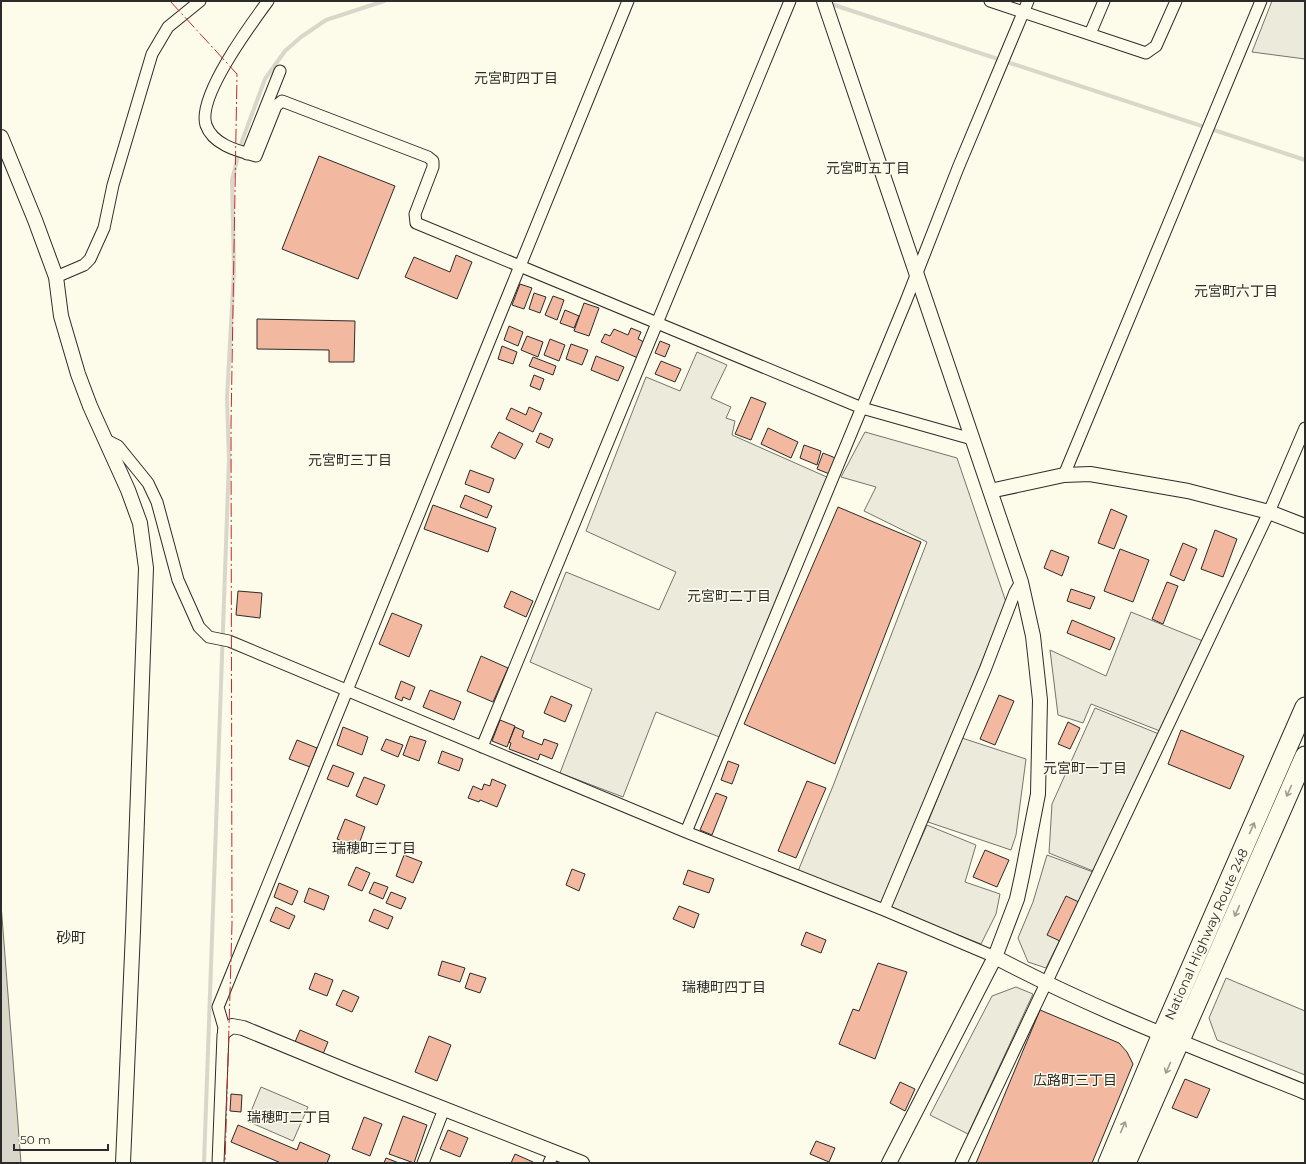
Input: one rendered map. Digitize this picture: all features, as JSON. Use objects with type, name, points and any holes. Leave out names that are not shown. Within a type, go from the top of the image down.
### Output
[{"type":"highway","name":"National Highway Route 248","points":[[1108,1163],[1162,1034],[1305,707]]},
{"type":"highway","name":"National Highway Route 248","points":[[1126,1163],[1305,756]]},
{"type":"street","points":[[56,277],[84,265],[90,259],[104,228],[113,185],[152,54],[168,27],[200,1]]},
{"type":"street","points":[[268,1],[220,73],[205,114],[206,126],[218,141],[246,154],[256,156],[276,106],[282,101],[428,157],[433,161],[433,167],[415,214],[416,223],[862,408],[972,439]]},
{"type":"street","points":[[226,1031],[218,1007],[628,1]]},
{"type":"street","points":[[482,747],[790,1]]},
{"type":"street","points":[[990,1],[1146,53],[1156,46],[1176,1]]},
{"type":"street","points":[[686,832],[862,408],[916,272],[1028,1]]},
{"type":"street","points":[[1090,34],[1104,1]]},
{"type":"street","points":[[1064,475],[1204,135],[1261,1]]},
{"type":"street","points":[[826,6],[1021,582],[1033,636],[1040,700],[1040,774],[1034,821],[1019,891],[995,957],[889,1163]]},
{"type":"street","points":[[246,154],[280,71]]},
{"type":"street","points":[[1,137],[35,220],[56,277],[61,316],[78,374],[90,406],[128,490],[140,523],[146,568],[134,931],[123,1163]]},
{"type":"street","points":[[960,1163],[1269,512],[1305,428]]},
{"type":"street","points":[[106,440],[118,446],[148,483],[157,502],[178,580],[199,627],[209,637],[229,642],[686,832],[884,910],[995,957],[1046,984],[1162,1034],[1305,1092]]},
{"type":"street","points":[[990,491],[1064,475],[1090,474],[1126,479],[1188,491],[1269,512],[1305,526]]},
{"type":"street","points":[[884,910],[1021,582]]},
{"type":"street","points":[[218,1163],[223,1035],[232,1026],[243,1028],[444,1109],[551,1157],[582,1163]]},
{"type":"street","points":[[423,1163],[444,1109]]},
{"type":"shaded area","points":[[1272,1],[1305,1],[1305,59],[1252,52]]},
{"type":"shaded area","points":[[697,352],[727,365],[711,398],[731,407],[726,418],[735,421],[732,435],[829,478],[722,738],[656,712],[623,797],[560,773],[592,689],[530,662],[566,572],[659,610],[676,572],[586,531],[646,377],[680,391]]},
{"type":"shaded area","points":[[865,432],[957,458],[1006,602],[882,908],[796,876],[833,786],[927,542],[864,511],[876,487],[841,477]]},
{"type":"shaded area","points":[[1131,612],[1203,641],[1160,731],[1091,704],[1083,723],[1058,715],[1050,650],[1106,676]]},
{"type":"shaded area","points":[[1095,708],[1159,734],[1093,871],[1049,853],[1052,804]]},
{"type":"shaded area","points":[[962,738],[1026,759],[1016,835],[1011,850],[928,822]]},
{"type":"shaded area","points":[[927,825],[976,845],[965,882],[1000,894],[996,914],[981,944],[890,908]]},
{"type":"shaded area","points":[[1047,855],[1093,872],[1046,968],[1028,962],[1018,938],[1033,902]]},
{"type":"shaded area","points":[[1,904],[21,1163],[1,1163]]},
{"type":"shaded area","points":[[1226,978],[1305,1011],[1305,1075],[1217,1040],[1209,1018]]},
{"type":"shaded area","points":[[1016,987],[1033,994],[968,1134],[930,1115],[992,996]]},
{"type":"shaded area","points":[[261,1087],[308,1107],[293,1141],[247,1121]]},
{"type":"building","points":[[319,156],[395,186],[358,279],[282,249]]},
{"type":"building","points":[[456,255],[472,262],[457,299],[405,277],[414,257],[450,272]]},
{"type":"building","points":[[520,284],[532,288],[524,309],[512,305]]},
{"type":"building","points":[[534,293],[546,297],[540,313],[529,309]]},
{"type":"building","points":[[553,296],[564,300],[557,320],[545,315]]},
{"type":"building","points":[[584,303],[599,308],[589,336],[574,331]]},
{"type":"building","points":[[565,310],[579,316],[574,328],[560,323]]},
{"type":"building","points":[[257,319],[355,321],[354,362],[329,362],[329,350],[257,349]]},
{"type":"building","points":[[509,326],[523,332],[518,346],[504,340]]},
{"type":"building","points":[[631,328],[641,332],[638,339],[644,342],[638,358],[601,342],[605,334],[610,336],[614,329],[628,335]]},
{"type":"building","points":[[527,336],[543,342],[538,357],[521,350]]},
{"type":"building","points":[[550,339],[565,345],[559,361],[544,355]]},
{"type":"building","points":[[660,341],[670,345],[665,357],[655,353]]},
{"type":"building","points":[[571,344],[588,350],[582,365],[566,359]]},
{"type":"building","points":[[502,346],[517,352],[513,364],[498,359]]},
{"type":"building","points":[[596,356],[624,367],[618,381],[591,370]]},
{"type":"building","points":[[533,357],[556,366],[553,375],[529,366]]},
{"type":"building","points":[[661,361],[681,369],[675,382],[655,374]]},
{"type":"building","points":[[534,375],[544,379],[540,390],[530,386]]},
{"type":"building","points":[[751,397],[766,403],[751,440],[735,434]]},
{"type":"building","points":[[529,407],[542,413],[533,432],[506,419],[511,408],[526,415]]},
{"type":"building","points":[[768,428],[798,442],[791,458],[761,444]]},
{"type":"building","points":[[499,432],[523,444],[515,459],[491,447]]},
{"type":"building","points":[[540,433],[553,439],[549,448],[536,442]]},
{"type":"building","points":[[804,445],[821,451],[817,465],[800,458]]},
{"type":"building","points":[[823,453],[838,459],[832,475],[817,469]]},
{"type":"building","points":[[470,470],[494,479],[489,493],[465,484]]},
{"type":"building","points":[[465,495],[492,506],[487,518],[460,507]]},
{"type":"building","points":[[433,505],[496,528],[488,552],[424,529]]},
{"type":"building","points":[[838,507],[921,542],[835,764],[744,724]]},
{"type":"building","points":[[1111,509],[1127,516],[1114,549],[1098,543]]},
{"type":"building","points":[[1215,530],[1237,539],[1223,577],[1201,569]]},
{"type":"building","points":[[1183,543],[1197,549],[1184,581],[1170,575]]},
{"type":"building","points":[[1120,549],[1149,560],[1133,602],[1104,591]]},
{"type":"building","points":[[1051,550],[1069,557],[1062,576],[1044,568]]},
{"type":"building","points":[[1167,582],[1178,586],[1163,624],[1152,619]]},
{"type":"building","points":[[1071,589],[1095,597],[1090,609],[1067,601]]},
{"type":"building","points":[[238,591],[262,593],[260,618],[236,615]]},
{"type":"building","points":[[511,591],[533,601],[526,617],[504,607]]},
{"type":"building","points":[[392,613],[422,625],[409,657],[379,644]]},
{"type":"building","points":[[1072,620],[1115,638],[1110,650],[1067,633]]},
{"type":"building","points":[[481,656],[508,668],[493,702],[467,691]]},
{"type":"building","points":[[401,681],[415,687],[410,700],[403,697],[402,701],[395,698]]},
{"type":"building","points":[[430,690],[461,702],[454,720],[423,707]]},
{"type":"building","points":[[999,695],[1014,701],[995,745],[980,739]]},
{"type":"building","points":[[551,696],[572,705],[565,722],[544,713]]},
{"type":"building","points":[[500,720],[515,726],[507,747],[492,741]]},
{"type":"building","points":[[1068,722],[1080,728],[1070,749],[1058,744]]},
{"type":"building","points":[[343,727],[368,737],[362,755],[337,745]]},
{"type":"building","points":[[515,727],[524,731],[522,737],[542,745],[544,739],[558,744],[552,759],[540,754],[538,760],[509,749],[511,743],[509,742]]},
{"type":"building","points":[[1181,730],[1244,756],[1230,789],[1168,764]]},
{"type":"building","points":[[410,736],[426,741],[419,761],[403,755]]},
{"type":"building","points":[[386,739],[403,745],[398,757],[381,750]]},
{"type":"building","points":[[297,740],[317,748],[310,767],[289,759]]},
{"type":"building","points":[[442,751],[463,759],[459,771],[438,763]]},
{"type":"building","points":[[728,761],[739,765],[732,784],[721,780]]},
{"type":"building","points":[[333,765],[354,773],[348,787],[327,779]]},
{"type":"building","points":[[364,777],[385,785],[377,805],[356,796]]},
{"type":"building","points":[[492,779],[506,785],[497,807],[480,800],[479,802],[468,798],[473,786],[482,790],[484,784],[490,786]]},
{"type":"building","points":[[807,781],[826,788],[796,858],[778,851]]},
{"type":"building","points":[[716,793],[727,797],[712,835],[700,830]]},
{"type":"building","points":[[345,819],[365,827],[358,847],[337,839]]},
{"type":"building","points":[[985,850],[1009,860],[997,887],[973,877]]},
{"type":"building","points":[[404,855],[422,862],[413,883],[396,876]]},
{"type":"building","points":[[356,867],[370,873],[362,891],[348,885]]},
{"type":"building","points":[[572,869],[585,874],[579,891],[566,885]]},
{"type":"building","points":[[688,870],[714,879],[709,893],[683,884]]},
{"type":"building","points":[[374,882],[388,887],[383,899],[369,893]]},
{"type":"building","points":[[279,883],[298,891],[292,905],[274,897]]},
{"type":"building","points":[[309,888],[329,896],[324,910],[304,902]]},
{"type":"building","points":[[391,892],[406,898],[401,909],[386,903]]},
{"type":"building","points":[[1066,896],[1081,903],[1062,942],[1047,935]]},
{"type":"building","points":[[679,906],[699,914],[694,928],[673,919]]},
{"type":"building","points":[[276,907],[295,916],[289,929],[270,921]]},
{"type":"building","points":[[374,909],[393,917],[388,929],[369,921]]},
{"type":"building","points":[[806,932],[826,940],[821,953],[801,945]]},
{"type":"building","points":[[442,961],[465,968],[460,982],[438,975]]},
{"type":"building","points":[[878,963],[907,972],[875,1059],[839,1044],[853,1009],[859,1011]]},
{"type":"building","points":[[315,973],[333,980],[327,996],[309,989]]},
{"type":"building","points":[[470,973],[486,978],[480,993],[465,988]]},
{"type":"building","points":[[343,990],[359,997],[352,1012],[336,1005]]},
{"type":"building","points":[[1040,1010],[1119,1043],[1127,1052],[1133,1064],[1092,1163],[976,1163]]},
{"type":"building","points":[[300,1030],[328,1042],[323,1054],[295,1042]]},
{"type":"building","points":[[429,1036],[451,1045],[437,1081],[415,1072]]},
{"type":"building","points":[[1185,1079],[1210,1089],[1197,1118],[1172,1108]]},
{"type":"building","points":[[900,1082],[915,1089],[905,1111],[890,1103]]},
{"type":"building","points":[[231,1094],[242,1095],[241,1112],[230,1111]]},
{"type":"building","points":[[403,1116],[427,1125],[414,1163],[389,1154]]},
{"type":"building","points":[[364,1117],[382,1124],[370,1156],[352,1149]]},
{"type":"building","points":[[238,1125],[297,1150],[300,1142],[330,1155],[327,1163],[281,1163],[231,1142]]},
{"type":"building","points":[[448,1130],[468,1138],[460,1157],[440,1149]]},
{"type":"building","points":[[816,1141],[835,1148],[829,1162],[810,1154]]},
{"type":"building","points":[[515,1154],[533,1162],[511,1163]]},
{"type":"building","points":[[386,1158],[399,1163],[384,1163]]},
{"type":"waterway","points":[[204,1163],[229,460],[227,398],[234,270],[232,180],[242,141],[265,79],[285,51],[301,37],[326,20],[384,1]]},
{"type":"waterway","points":[[828,3],[1305,160]]},
{"type":"power","points":[[170,1],[237,74],[231,425],[232,924],[225,1163]]},
{"type":"district","name":"元宮町四丁目","points":[[516,78]]},
{"type":"district","name":"元宮町五丁目","points":[[868,168]]},
{"type":"district","name":"元宮町六丁目","points":[[1236,291]]},
{"type":"district","name":"元宮町三丁目","points":[[350,460]]},
{"type":"district","name":"元宮町二丁目","points":[[729,596]]},
{"type":"district","name":"元宮町一丁目","points":[[1085,768]]},
{"type":"district","name":"瑞穂町三丁目","points":[[374,848]]},
{"type":"district","name":"砂町","points":[[71,937]]},
{"type":"district","name":"瑞穂町四丁目","points":[[724,987]]},
{"type":"district","name":"広路町三丁目","points":[[1075,1080]]},
{"type":"district","name":"瑞穂町二丁目","points":[[289,1117]]}]
